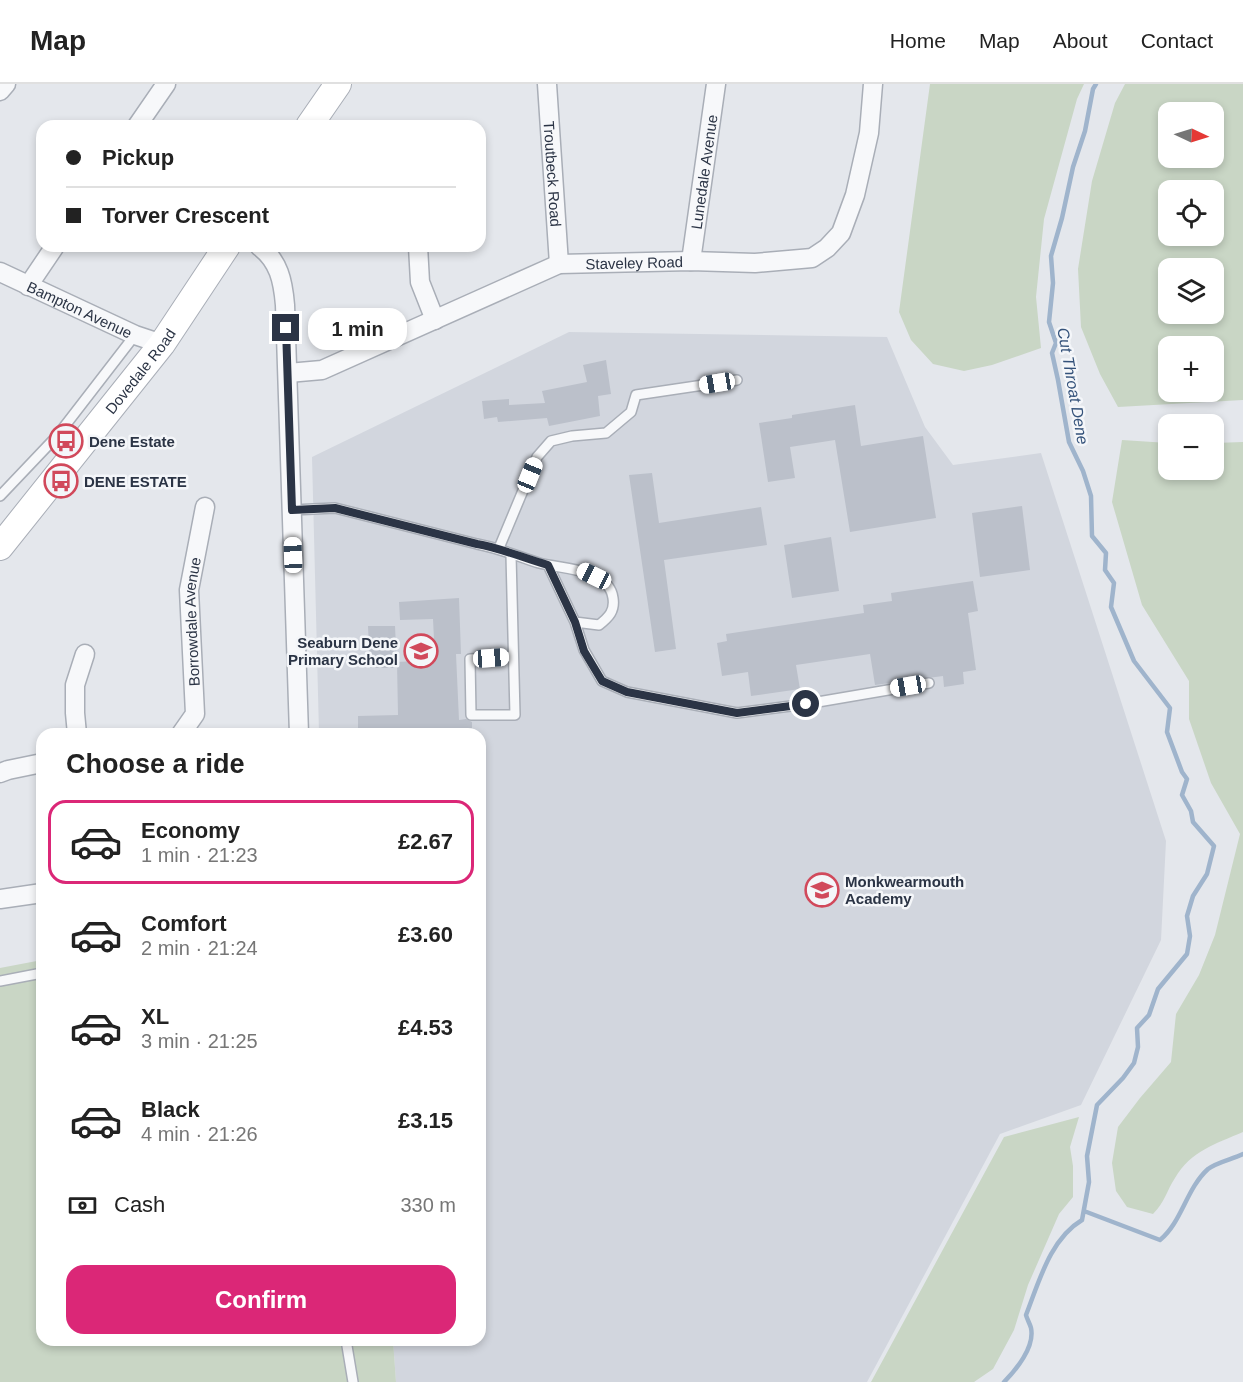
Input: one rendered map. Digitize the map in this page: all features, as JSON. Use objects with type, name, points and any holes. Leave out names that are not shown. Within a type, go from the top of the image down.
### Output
[{"type":"street","points":[[0,91],[6,84]]},
{"type":"street","points":[[141,120],[166,84]]},
{"type":"street","points":[[313,120],[338,84]]},
{"type":"street","name":"Troutbeck Road","points":[[547,84],[559,264]]},
{"type":"street","name":"Lunedale Avenue","points":[[691,261],[716,84]]},
{"type":"street","name":"Staveley Road","points":[[288,373],[322,370],[559,264],[691,261],[754,263],[812,258],[827,248],[841,232],[855,195],[869,133],[873,84]]},
{"type":"street","points":[[28,286],[51,252]]},
{"type":"street","name":"Dovedale Road","points":[[0,547],[162,344],[223,252]]},
{"type":"street","points":[[267,252],[277,265],[283,286],[288,373],[299,728]]},
{"type":"street","points":[[418,252],[420,282],[435,320]]},
{"type":"street","name":"Bampton Avenue","points":[[0,272],[135,335],[162,344]]},
{"type":"street","name":"Borrowdale Avenue","points":[[186,728],[195,714],[189,590],[205,507]]},
{"type":"street","points":[[76,728],[75,685],[85,654]]},
{"type":"street","points":[[0,773],[36,764]]},
{"type":"street","points":[[0,899],[36,893]]},
{"type":"lane","points":[[0,496],[57,436],[135,335]]},
{"type":"lane","points":[[499,548],[537,457],[551,441],[572,436],[606,433],[631,412],[636,395],[737,380]]},
{"type":"lane","points":[[292,510],[335,508],[499,548],[511,555],[548,565],[583,571],[605,582],[612,593],[614,606],[609,618],[599,625],[575,622]]},
{"type":"lane","points":[[511,555],[515,715],[471,715],[470,659],[512,656]]},
{"type":"lane","points":[[548,565],[575,622],[584,651],[602,681],[627,692],[737,713],[929,683]]},
{"type":"lane","points":[[0,981],[36,974]]},
{"type":"lane","points":[[347,1346],[353,1382]]},
{"type":"shaded area","name":"Monkwearmouth Academy","points":[[569,332],[887,337],[925,427],[953,465],[1041,453],[1166,841],[1161,940],[1081,1105],[1000,1134],[867,1382],[396,1382],[393,1346],[486,1346],[486,728],[319,728],[312,457]]},
{"type":"green space","points":[[930,84],[1084,84],[1077,99],[1044,219],[1036,297],[1041,348],[992,365],[964,371],[933,364],[911,340],[899,312]]},
{"type":"green space","points":[[1125,84],[1243,84],[1243,400],[1224,401],[1224,336],[1158,336],[1158,402],[1207,402],[1118,407],[1100,374],[1081,327],[1078,269],[1092,181],[1115,103]]},
{"type":"green space","points":[[1122,440],[1158,442],[1158,480],[1224,480],[1224,443],[1243,442],[1243,1132],[1204,1149],[1188,1161],[1153,1214],[1127,1207],[1116,1191],[1112,1163],[1118,1127],[1171,1062],[1176,1014],[1199,975],[1215,935],[1240,834],[1211,783],[1189,719],[1189,681],[1142,605],[1112,502]]},
{"type":"green space","points":[[36,961],[36,1346],[393,1346],[396,1382],[0,1382],[0,968]]},
{"type":"green space","points":[[1079,1117],[1070,1147],[1073,1166],[1073,1197],[1059,1214],[1028,1285],[1014,1330],[993,1369],[974,1382],[871,1382],[1004,1137]]},
{"type":"building","points":[[606,360],[611,394],[598,396],[600,416],[549,426],[547,418],[498,422],[497,417],[484,419],[482,401],[509,399],[509,405],[545,403],[542,391],[587,382],[583,365]]},
{"type":"building","points":[[855,405],[861,446],[923,436],[936,518],[850,532],[835,440],[790,447],[795,478],[768,482],[759,423]]},
{"type":"building","points":[[652,473],[659,523],[761,507],[767,545],[664,560],[676,649],[655,652],[629,475]]},
{"type":"building","points":[[1022,506],[1030,570],[980,577],[972,513]]},
{"type":"building","points":[[831,537],[839,591],[792,598],[784,545]]},
{"type":"building","points":[[973,581],[978,611],[968,613],[976,670],[963,672],[964,684],[944,687],[943,676],[875,685],[870,654],[796,665],[800,689],[751,696],[748,672],[722,676],[717,643],[727,641],[726,634],[864,613],[863,605],[892,601],[891,593]]},
{"type":"building","points":[[459,598],[461,654],[456,654],[459,720],[466,719],[472,722],[472,728],[358,728],[358,716],[398,715],[397,662],[435,660],[433,619],[400,620],[399,602]]},
{"type":"building","points":[[368,626],[395,626],[397,668],[370,668]]},
{"type":"waterway","name":"Cut Throat Dene","points":[[1004,1382],[1019,1365],[1030,1343],[1031,1328],[1026,1315],[1047,1262],[1062,1238],[1082,1220],[1089,1182],[1087,1156],[1097,1105],[1134,1063],[1138,1047],[1137,1028],[1149,1015],[1158,989],[1187,954],[1190,936],[1187,916],[1193,896],[1207,874],[1214,846],[1193,822],[1191,811],[1182,795],[1187,779],[1182,772],[1167,732],[1170,708],[1134,661],[1111,607],[1114,583],[1105,570],[1106,553],[1092,536],[1091,496],[1083,471],[1069,442],[1052,353],[1056,343],[1049,322],[1053,283],[1051,256],[1096,84]]},
{"type":"waterway","points":[[1084,1211],[1160,1240],[1174,1224],[1194,1186],[1208,1169],[1243,1154]]},
{"type":"place","name":"Dene Estate","points":[[66,441]]},
{"type":"place","name":"DENE ESTATE","points":[[61,481]]},
{"type":"place","name":"Seaburn Dene Primary School","points":[[421,651]]},
{"type":"place","name":"Monkwearmouth Academy","points":[[822,890]]},
{"type":"route","points":[[286,328],[292,510],[335,508],[499,548],[511,555],[548,565],[575,622],[584,651],[602,681],[627,692],[737,713],[806,704]]}]
